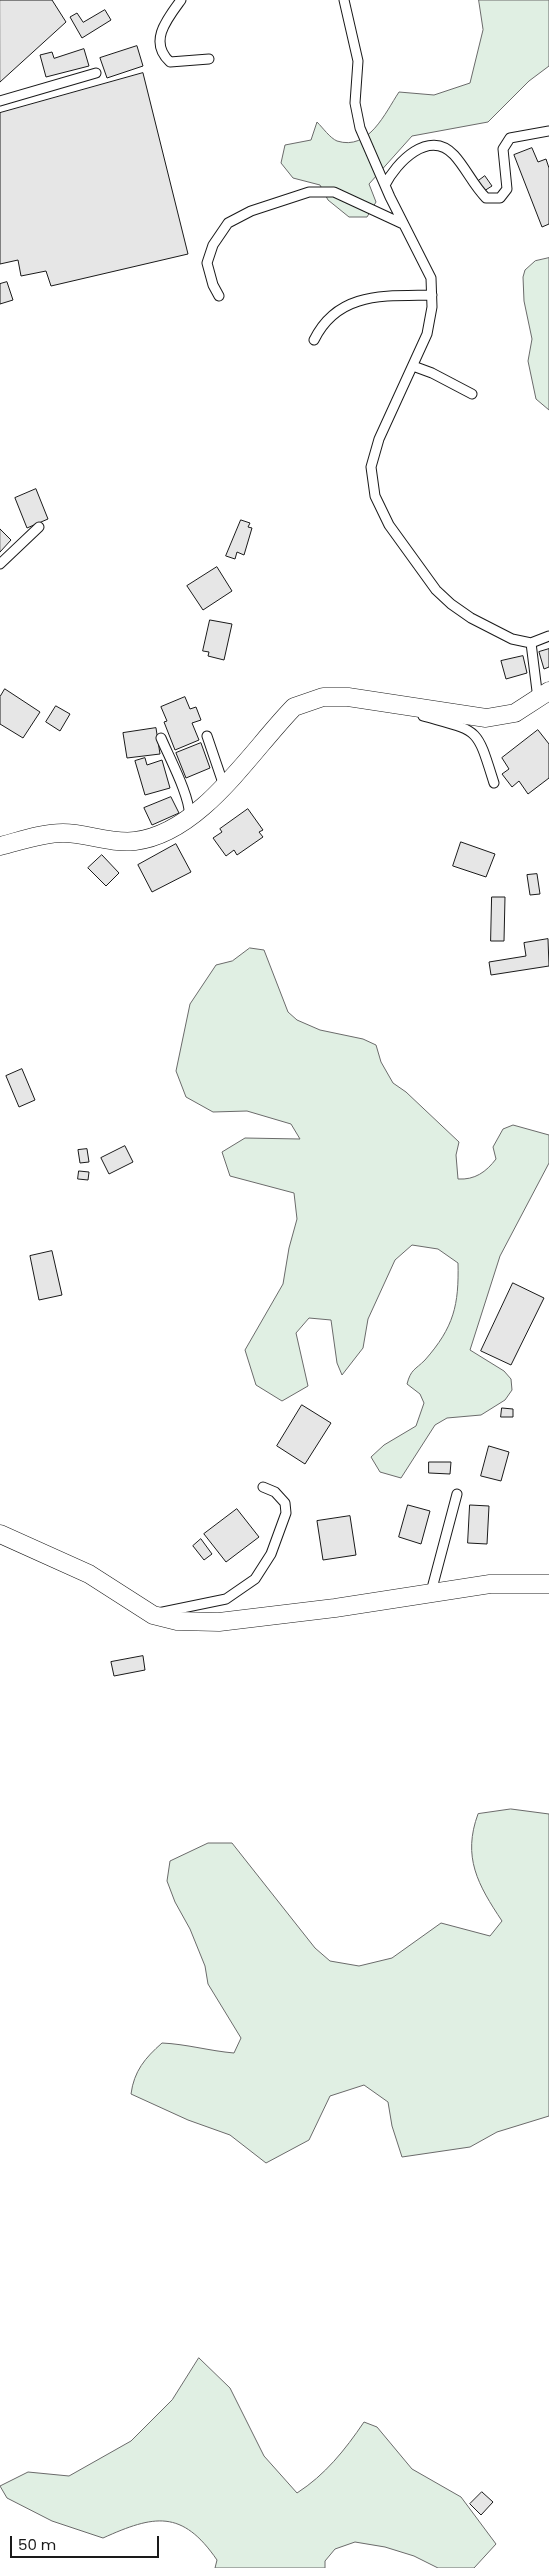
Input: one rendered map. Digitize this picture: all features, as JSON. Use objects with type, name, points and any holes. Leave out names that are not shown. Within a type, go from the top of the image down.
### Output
[{"type":"street","points":[[0,846],[63,833],[112,841],[134,841],[157,836],[188,820],[224,786],[294,707],[323,697],[383,702],[486,718],[515,714],[544,695]]},
{"type":"street","points":[[0,1534],[89,1574],[153,1614],[177,1621],[218,1622],[335,1608],[490,1584],[549,1584]]},
{"type":"lane","points":[[181,0],[164,24],[159,40],[163,55],[170,62],[209,59]]},
{"type":"lane","points":[[344,0],[358,61],[355,104],[366,145],[431,278],[432,295],[427,334],[379,439],[371,467],[375,496],[389,525],[436,590],[451,604],[471,618],[512,640],[531,643],[549,636]]},
{"type":"lane","points":[[0,101],[96,73]]},
{"type":"lane","points":[[385,185],[392,171],[403,159],[418,149],[430,145],[453,154],[475,188],[486,198],[500,198],[507,189],[503,150],[510,138],[549,131]]},
{"type":"lane","points":[[219,296],[213,285],[207,263],[213,245],[228,223],[251,211],[310,192],[334,192],[403,224]]},
{"type":"lane","points":[[314,340],[322,324],[338,309],[356,301],[432,295]]},
{"type":"lane","points":[[413,366],[432,373],[472,394]]},
{"type":"lane","points":[[0,564],[39,527]]},
{"type":"lane","points":[[531,643],[544,695]]},
{"type":"lane","points":[[383,702],[466,727],[477,735],[484,750],[494,783]]},
{"type":"lane","points":[[207,736],[224,786]]},
{"type":"lane","points":[[162,738],[190,812],[188,820]]},
{"type":"lane","points":[[153,1614],[226,1599],[255,1579],[271,1554],[286,1513],[285,1503],[275,1492],[263,1487]]},
{"type":"lane","points":[[431,1592],[457,1494]]},
{"type":"green space","points":[[479,0],[549,0],[549,66],[529,81],[488,122],[412,136],[369,184],[376,202],[367,217],[349,217],[328,200],[320,185],[293,178],[281,163],[285,145],[311,140],[317,122],[334,140],[348,143],[358,141],[375,128],[399,92],[434,95],[470,83],[483,30]]},
{"type":"green space","points":[[549,258],[549,410],[536,399],[528,361],[532,339],[524,301],[523,277],[525,270],[535,261]]},
{"type":"green space","points":[[250,948],[264,950],[288,1012],[297,1020],[320,1030],[363,1039],[376,1045],[381,1062],[393,1083],[406,1092],[459,1142],[456,1155],[458,1179],[475,1177],[492,1164],[496,1159],[493,1147],[503,1129],[513,1125],[549,1135],[549,1163],[500,1256],[470,1350],[504,1371],[511,1379],[512,1390],[505,1400],[481,1415],[447,1418],[435,1425],[401,1478],[380,1472],[371,1457],[384,1445],[416,1426],[424,1403],[420,1394],[407,1384],[412,1372],[425,1360],[443,1337],[453,1315],[456,1303],[458,1263],[438,1249],[412,1245],[395,1260],[368,1319],[363,1348],[342,1375],[337,1363],[331,1320],[309,1318],[296,1333],[308,1386],[282,1401],[256,1385],[245,1350],[283,1284],[289,1248],[297,1219],[294,1193],[230,1176],[222,1152],[245,1138],[300,1139],[291,1124],[247,1111],[213,1112],[186,1097],[176,1071],[190,1004],[216,965],[232,961]]},
{"type":"green space","points":[[511,1809],[549,1814],[549,2116],[497,2132],[470,2147],[402,2157],[392,2126],[388,2102],[364,2085],[330,2096],[309,2140],[266,2163],[230,2135],[188,2120],[131,2094],[132,2086],[141,2066],[162,2043],[234,2053],[241,2038],[208,1984],[205,1966],[190,1929],[175,1902],[167,1881],[170,1861],[208,1843],[232,1843],[315,1948],[330,1961],[359,1966],[392,1958],[441,1923],[490,1936],[502,1921],[486,1895],[475,1870],[472,1857],[473,1829],[478,1814]]},
{"type":"green space","points":[[199,2358],[230,2388],[264,2456],[297,2493],[317,2478],[334,2461],[364,2422],[377,2427],[412,2469],[461,2497],[496,2544],[474,2568],[438,2568],[414,2556],[385,2547],[355,2542],[335,2549],[325,2561],[325,2568],[215,2568],[217,2560],[204,2543],[192,2532],[179,2525],[166,2521],[152,2521],[121,2530],[103,2538],[52,2521],[7,2498],[0,2486],[28,2472],[69,2476],[131,2441],[172,2400]]},
{"type":"building","points":[[0,0],[52,0],[66,22],[0,82]]},
{"type":"building","points":[[105,10],[111,20],[82,38],[70,17],[77,13],[83,22]]},
{"type":"building","points":[[137,46],[143,66],[107,78],[100,58]]},
{"type":"building","points":[[84,49],[89,66],[46,77],[40,55],[52,52],[54,58]]},
{"type":"building","points":[[143,73],[188,254],[51,286],[46,271],[21,276],[18,260],[0,264],[0,113]]},
{"type":"building","points":[[532,148],[538,162],[546,159],[549,168],[549,224],[542,227],[514,155]]},
{"type":"building","points":[[485,176],[492,186],[484,191],[477,182]]},
{"type":"building","points":[[7,282],[13,300],[0,304],[0,284]]},
{"type":"building","points":[[36,489],[48,519],[27,528],[15,498]]},
{"type":"building","points":[[241,520],[250,523],[248,527],[252,528],[244,555],[237,552],[235,559],[226,556]]},
{"type":"building","points":[[0,529],[11,540],[0,552]]},
{"type":"building","points":[[217,567],[232,591],[203,610],[187,586]]},
{"type":"building","points":[[210,620],[232,624],[224,660],[208,656],[209,652],[203,651]]},
{"type":"building","points":[[549,649],[549,667],[544,669],[539,652]]},
{"type":"building","points":[[523,656],[527,673],[506,679],[501,661]]},
{"type":"building","points":[[5,689],[40,712],[23,738],[0,724],[0,697]]},
{"type":"building","points":[[185,697],[190,709],[196,707],[201,720],[192,723],[199,740],[175,750],[164,722],[167,721],[161,707]]},
{"type":"building","points":[[56,706],[70,714],[60,731],[46,722]]},
{"type":"building","points":[[156,728],[160,754],[127,758],[123,733]]},
{"type":"building","points":[[538,730],[549,744],[549,778],[528,794],[519,781],[512,787],[502,774],[509,769],[502,758]]},
{"type":"building","points":[[201,743],[210,768],[186,778],[176,753]]},
{"type":"building","points":[[145,758],[147,765],[162,760],[170,788],[145,795],[135,761]]},
{"type":"building","points":[[171,797],[179,813],[152,825],[144,808]]},
{"type":"building","points":[[248,809],[263,830],[259,832],[263,837],[237,855],[234,850],[226,856],[213,838],[222,832],[220,829]]},
{"type":"building","points":[[461,842],[495,854],[486,877],[453,866]]},
{"type":"building","points":[[176,844],[191,872],[152,892],[138,865]]},
{"type":"building","points":[[102,855],[119,873],[106,886],[88,868]]},
{"type":"building","points":[[537,874],[540,894],[530,895],[527,875]]},
{"type":"building","points":[[492,897],[505,897],[504,941],[491,941]]},
{"type":"building","points":[[548,939],[549,966],[491,975],[489,962],[526,956],[524,943]]},
{"type":"building","points":[[22,1069],[35,1100],[19,1107],[6,1076]]},
{"type":"building","points":[[125,1146],[133,1162],[109,1174],[101,1158]]},
{"type":"building","points":[[87,1149],[89,1162],[80,1163],[78,1150]]},
{"type":"building","points":[[79,1171],[89,1172],[88,1180],[78,1179]]},
{"type":"building","points":[[52,1251],[62,1295],[39,1300],[30,1256]]},
{"type":"building","points":[[513,1283],[544,1298],[511,1365],[481,1351]]},
{"type":"building","points":[[302,1405],[331,1423],[305,1464],[277,1446]]},
{"type":"building","points":[[502,1408],[513,1409],[513,1417],[501,1417]]},
{"type":"building","points":[[489,1446],[509,1452],[501,1481],[481,1476]]},
{"type":"building","points":[[429,1462],[451,1462],[450,1474],[429,1473]]},
{"type":"building","points":[[408,1505],[430,1511],[421,1544],[399,1537]]},
{"type":"building","points":[[470,1505],[489,1506],[487,1544],[468,1543]]},
{"type":"building","points":[[237,1509],[259,1537],[226,1562],[204,1534]]},
{"type":"building","points":[[350,1516],[356,1555],[323,1560],[317,1521]]},
{"type":"building","points":[[201,1539],[212,1554],[204,1560],[193,1546]]},
{"type":"building","points":[[143,1656],[145,1670],[114,1676],[111,1662]]},
{"type":"building","points":[[482,2492],[493,2502],[481,2515],[470,2504]]}]
